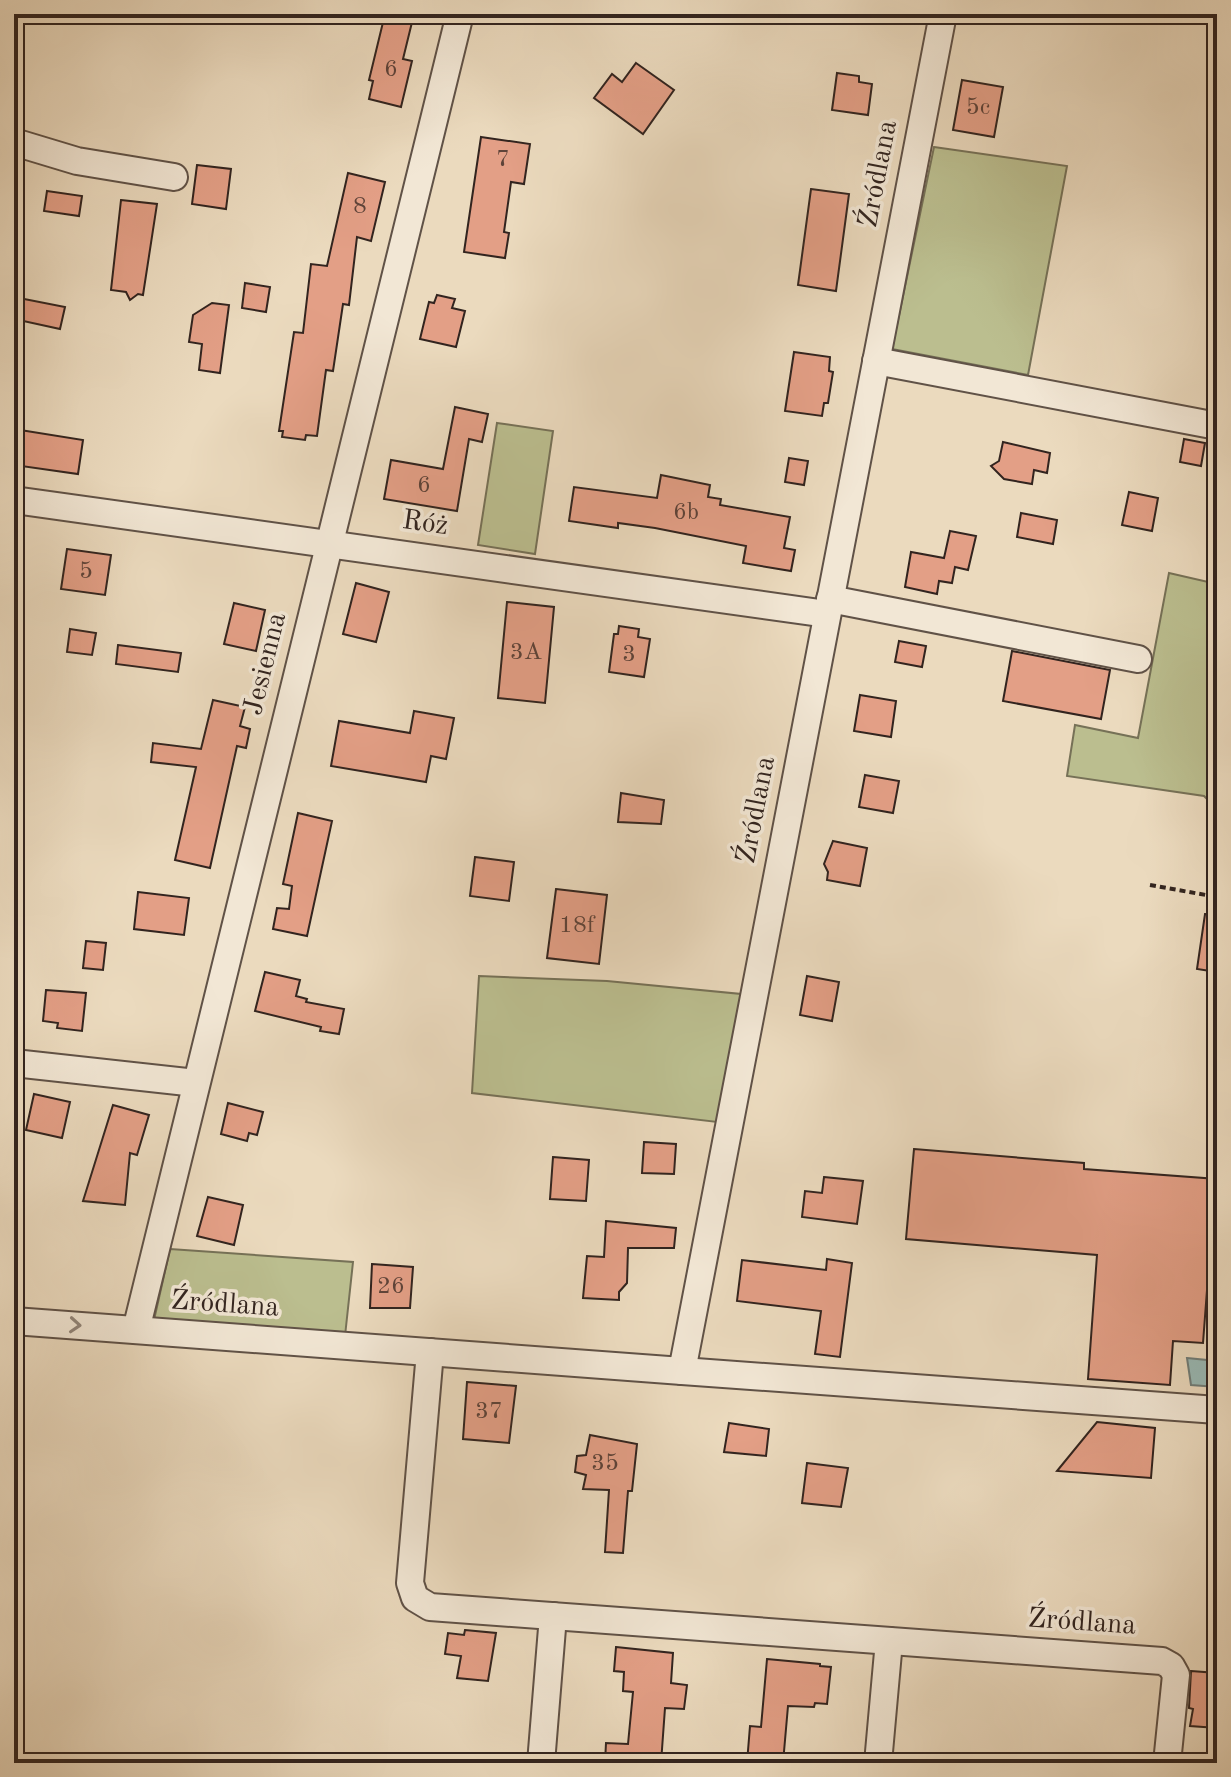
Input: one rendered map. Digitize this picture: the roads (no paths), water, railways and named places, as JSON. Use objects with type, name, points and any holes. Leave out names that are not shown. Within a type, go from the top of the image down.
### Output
[{"type":"street","name":"Jesienna","points":[[136,1330],[460,14]]},
{"type":"street","name":"Źródlana","points":[[14,1321],[682,1371],[943,14]]},
{"type":"street","points":[[14,142],[77,161],[174,177]]},
{"type":"street","points":[[876,361],[1217,426]]},
{"type":"street","name":"Róż","points":[[14,500],[828,606],[1138,659]]},
{"type":"street","points":[[14,1063],[196,1083]]},
{"type":"street","name":"Źródlana","points":[[430,1352],[410,1583],[415,1598],[430,1607],[1162,1661],[1171,1666],[1176,1675],[1167,1763]]},
{"type":"street","points":[[682,1371],[1217,1410]]},
{"type":"street","points":[[541,1763],[553,1616]]},
{"type":"street","points":[[878,1763],[889,1641]]},
{"type":"water","points":[[1187,1358],[1217,1361],[1217,1387],[1191,1385]]}]
